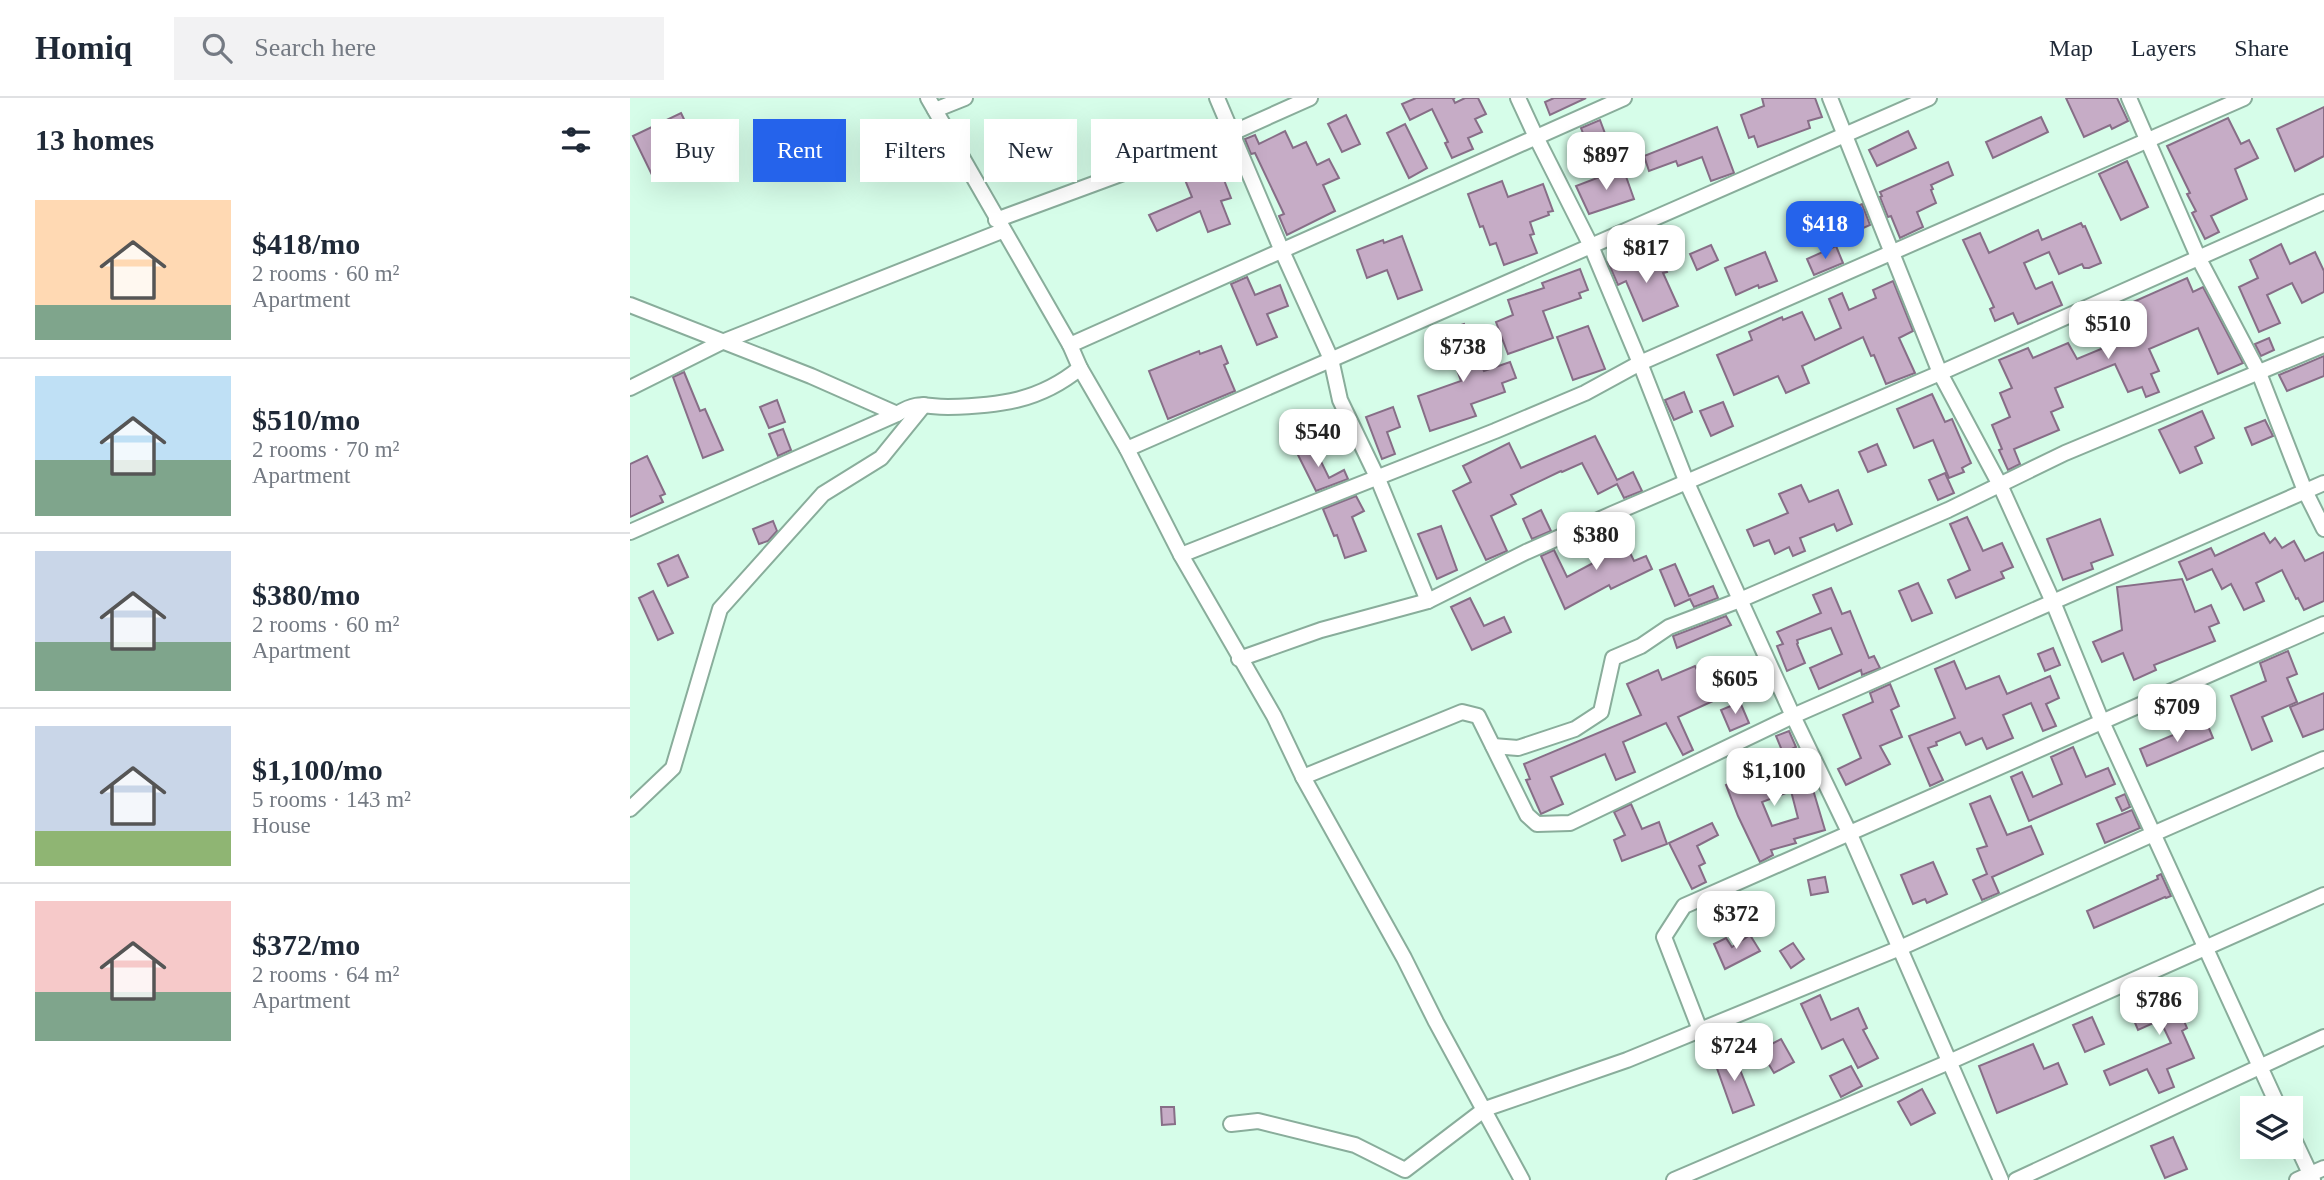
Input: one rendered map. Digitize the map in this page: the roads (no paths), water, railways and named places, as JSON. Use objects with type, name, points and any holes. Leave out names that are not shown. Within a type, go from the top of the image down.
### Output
[{"type":"street","points":[[965,98],[931,104],[1070,345],[1181,555],[1274,716],[1303,777],[1405,958],[1436,1022],[1522,1180]]},
{"type":"street","points":[[1217,98],[1226,119]]},
{"type":"street","points":[[1242,129],[1310,98]]},
{"type":"street","points":[[1518,98],[1591,246],[1687,483],[1849,832],[2001,1180]]},
{"type":"street","points":[[1070,345],[1624,98]]},
{"type":"street","points":[[1830,98],[1940,373],[2000,485],[2053,602],[2102,722],[2274,1096]]},
{"type":"street","points":[[1126,449],[1929,98]]},
{"type":"street","points":[[2129,98],[2199,259],[2259,373],[2305,491],[2324,529]]},
{"type":"street","points":[[1181,555],[1378,479],[1585,393],[1640,363],[2244,98]]},
{"type":"street","points":[[1242,157],[1331,359],[1340,400],[1378,479],[1428,601]]},
{"type":"street","points":[[630,388],[722,342],[1108,182]]},
{"type":"street","points":[[1240,659],[1321,630],[1428,601],[1527,552],[1940,373],[2324,202]]},
{"type":"street","points":[[630,305],[811,376],[897,414]]},
{"type":"street","points":[[1493,746],[1518,748],[1575,729],[1601,712],[1613,658],[1641,646],[1669,628],[1948,510],[2064,453],[2324,345]]},
{"type":"street","points":[[630,533],[912,405],[995,405],[1027,397],[1062,382],[1080,368]]},
{"type":"street","points":[[630,809],[673,768],[720,609],[823,494],[881,458],[923,405]]},
{"type":"street","points":[[1303,777],[1462,712],[1478,716],[1527,815],[1537,824],[1570,823],[1793,716],[2324,483]]},
{"type":"street","points":[[1700,1030],[1664,937],[1684,906],[2324,624]]},
{"type":"street","points":[[1231,1124],[1258,1121],[1355,1145],[1405,1170],[1485,1109],[1627,1060],[1900,948],[2324,759]]},
{"type":"street","points":[[1674,1180],[1949,1062],[2324,895]]},
{"type":"street","points":[[2016,1180],[2324,1037]]},
{"type":"street","points":[[2300,1159],[2306,1178],[2324,1168]]}]
